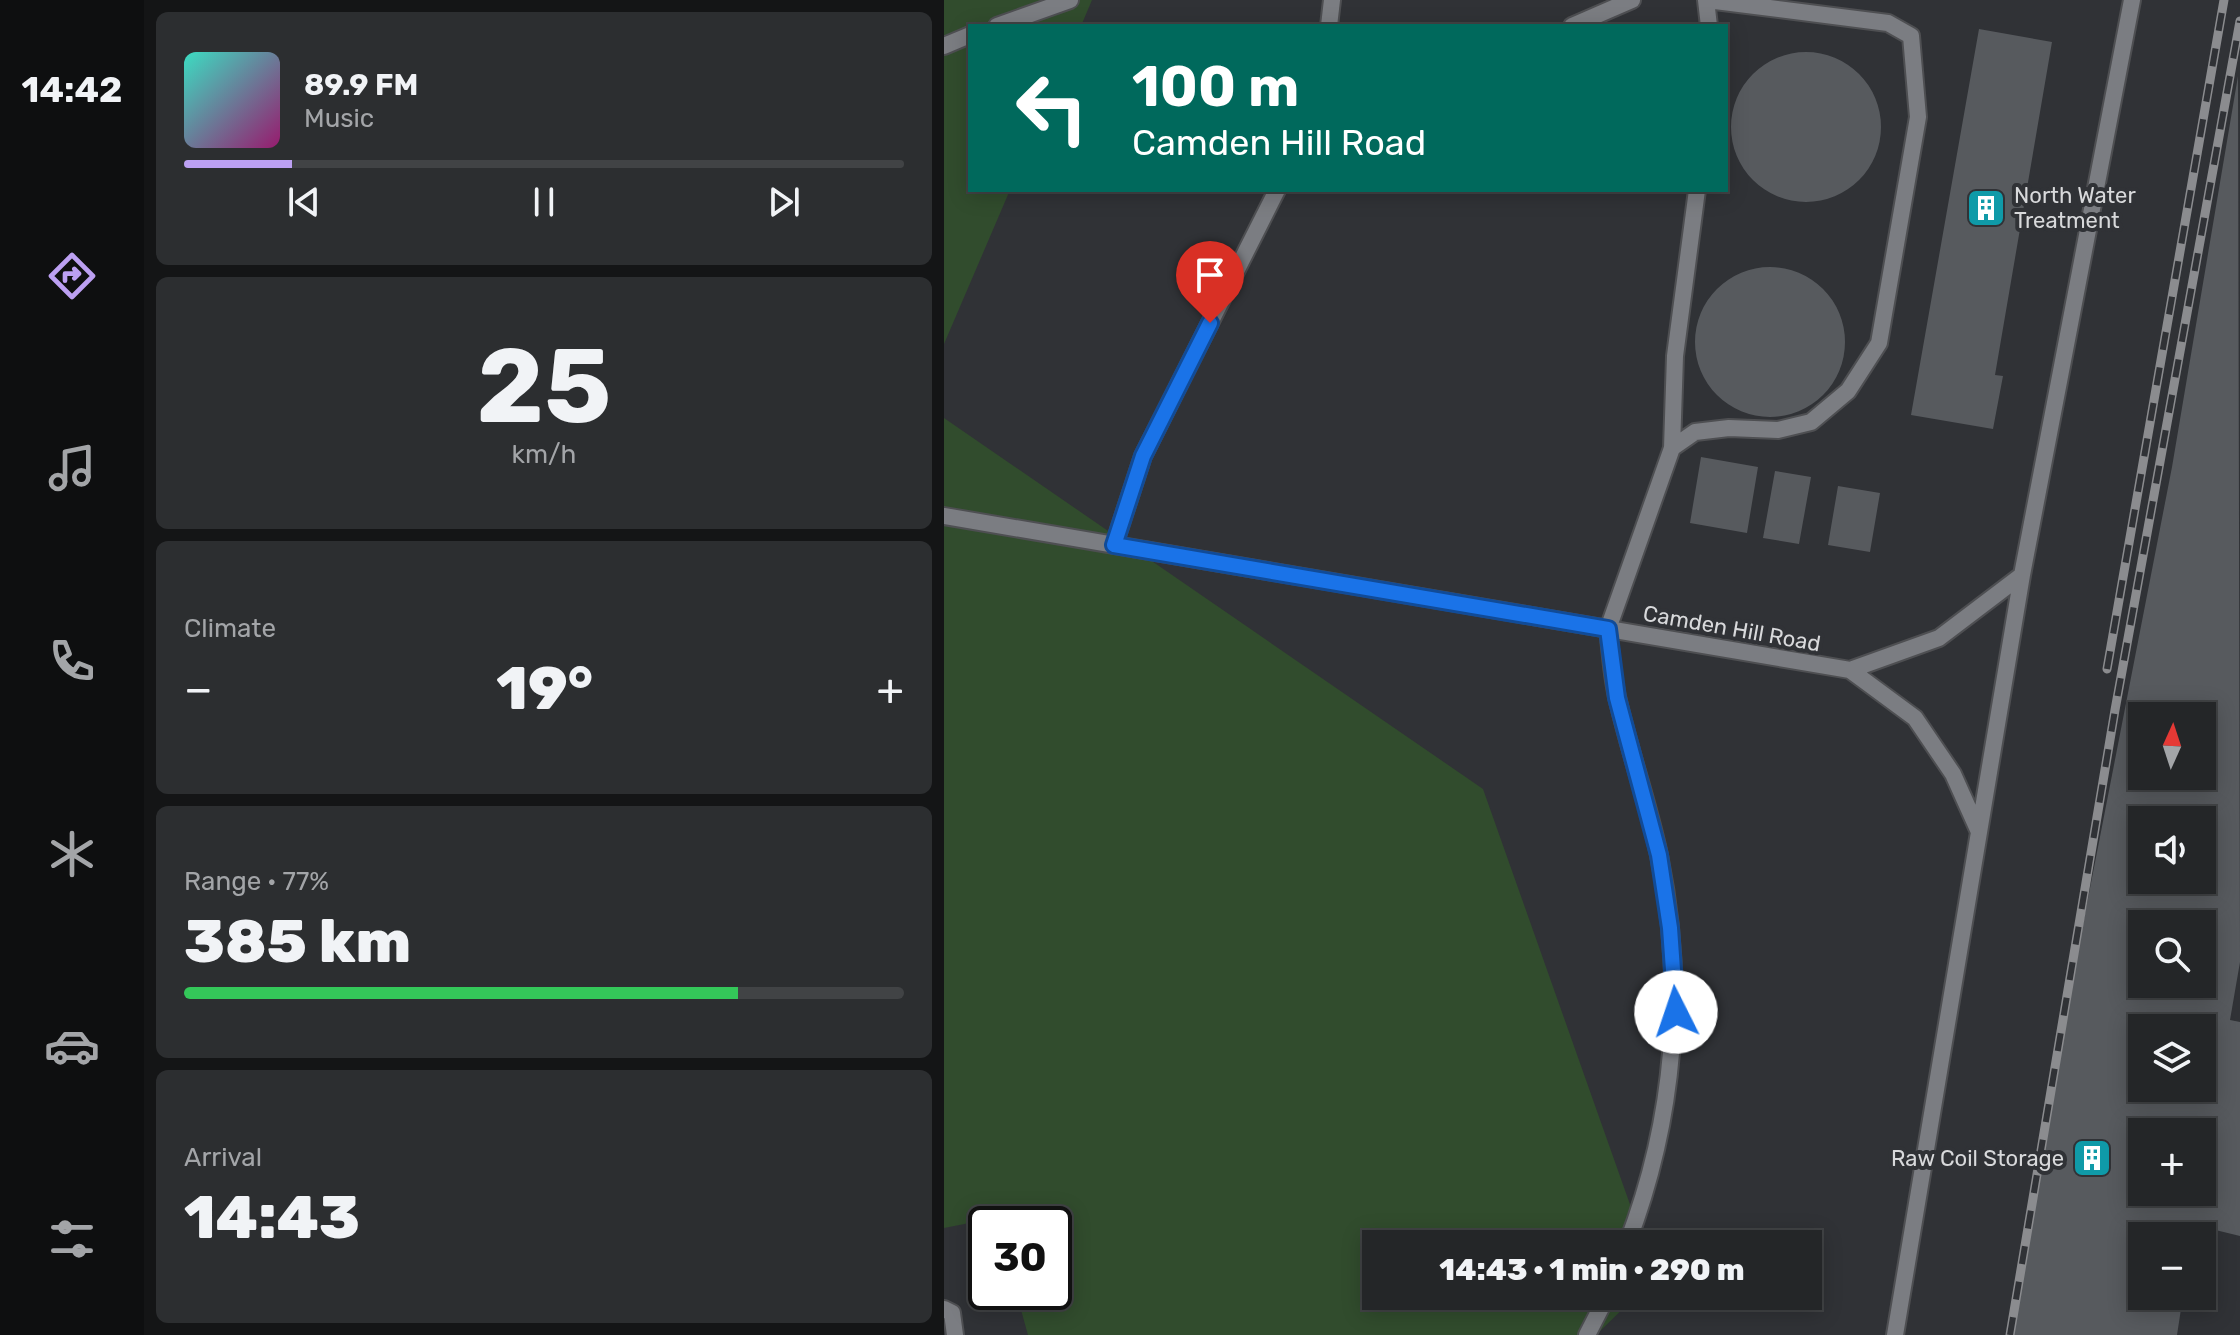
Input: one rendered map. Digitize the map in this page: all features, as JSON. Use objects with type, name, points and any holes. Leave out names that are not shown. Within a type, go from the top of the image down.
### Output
[{"type":"street","points":[[1003,24],[1070,0]]},
{"type":"street","points":[[1329,24],[1332,0]]},
{"type":"street","points":[[1577,24],[1632,0]]},
{"type":"street","points":[[1672,448],[1695,432],[1729,428],[1778,430],[1811,422],[1848,391],[1879,343],[1918,117],[1911,36],[1888,23],[1706,0],[1709,24]]},
{"type":"street","points":[[1895,1335],[2022,575],[2132,0]]},
{"type":"street","points":[[944,46],[968,36]]},
{"type":"street","points":[[1114,545],[1143,456],[1276,192]]},
{"type":"street","points":[[1633,1230],[1648,1191],[1664,1116],[1676,1012],[1670,928],[1659,855],[1617,698],[1608,629],[1672,448],[1675,356],[1697,192]]},
{"type":"street","name":"Camden Hill Road","points":[[944,516],[1850,670]]},
{"type":"street","points":[[1850,670],[1939,638],[2022,575]]},
{"type":"street","points":[[1850,670],[1915,718],[1953,774],[1979,833]]},
{"type":"street","points":[[944,1309],[952,1313],[955,1335]]},
{"type":"street","points":[[1587,1335],[1600,1310]]},
{"type":"green space","points":[[944,0],[1092,0],[1082,24],[968,24],[968,192],[1009,192],[944,344]]},
{"type":"green space","points":[[944,418],[1483,789],[1639,1230],[1362,1230],[1362,1310],[1622,1310],[1596,1335],[1028,1335],[1021,1310],[1072,1310],[1072,1206],[968,1206],[968,1223],[944,1228]]},
{"type":"building","name":"North Water Treatment","points":[[1979,29],[2052,42],[1995,375],[2003,376],[1993,429],[1911,415]]},
{"type":"building","points":[[1806,52],[1835,58],[1859,74],[1875,98],[1881,127],[1875,156],[1859,180],[1835,196],[1806,202],[1777,196],[1753,180],[1737,156],[1731,127],[1737,98],[1753,74],[1777,58]]},
{"type":"building","points":[[2238,76],[2240,962],[2230,1020],[2240,1022],[2240,1236],[2216,1230],[2216,1222],[2128,1222],[2128,1310],[2181,1310],[2177,1335],[2011,1335],[2069,996],[2172,467]]},
{"type":"building","points":[[1770,267],[1799,273],[1823,289],[1839,313],[1845,342],[1839,371],[1823,395],[1799,411],[1770,417],[1741,411],[1717,395],[1701,371],[1695,342],[1701,313],[1717,289],[1741,273]]},
{"type":"building","points":[[1701,457],[1758,467],[1747,533],[1690,523]]},
{"type":"building","points":[[1775,471],[1811,477],[1799,544],[1763,538]]},
{"type":"building","points":[[1838,486],[1880,493],[1870,552],[1828,545]]},
{"type":"railway","points":[[2107,669],[2224,0]]},
{"type":"railway","points":[[2010,1335],[2115,710],[2240,21]]},
{"type":"place","name":"North Water Treatment","points":[[1986,208]]},
{"type":"place","name":"Raw Coil Storage","points":[[2092,1158]]},
{"type":"route","points":[[1210,323],[1143,456],[1114,545],[1608,629],[1617,698],[1659,855],[1670,928],[1676,1012]]}]
